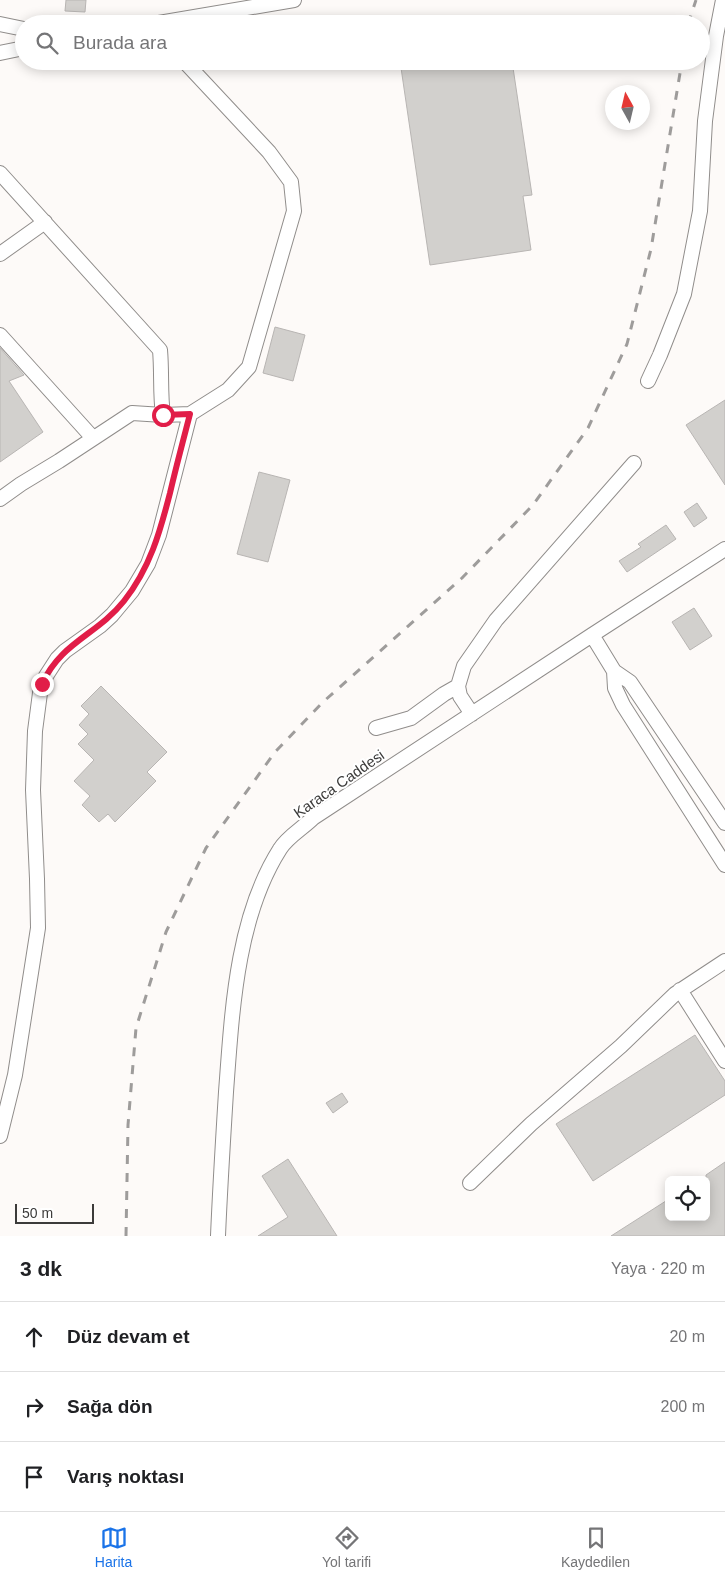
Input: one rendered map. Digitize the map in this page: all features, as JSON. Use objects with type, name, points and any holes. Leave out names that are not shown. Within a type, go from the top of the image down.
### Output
[{"type":"street","points":[[207,15],[294,0]]},
{"type":"street","points":[[648,381],[684,294],[700,211],[705,121],[716,36],[723,0]]},
{"type":"street","points":[[0,24],[15,27]]},
{"type":"street","points":[[0,53],[15,50]]},
{"type":"street","points":[[0,500],[21,484],[132,413],[190,414],[228,390],[248,368],[294,211],[291,182],[270,152],[193,70]]},
{"type":"street","points":[[0,173],[160,350],[162,374],[160,396],[163,415]]},
{"type":"street","points":[[0,254],[45,222]]},
{"type":"street","points":[[0,335],[93,438]]},
{"type":"street","points":[[0,1136],[15,1075],[38,928],[33,790],[35,732],[40,693],[46,676],[57,659],[65,650],[100,626],[112,615],[141,578],[159,535],[190,414]]},
{"type":"street","points":[[472,714],[460,696],[458,686],[464,666],[496,620],[634,462]]},
{"type":"street","name":"Karaca Caddesi","points":[[218,1236],[236,977],[248,924],[264,878],[281,847],[313,818],[592,634],[725,550]]},
{"type":"street","points":[[592,634],[614,670],[630,682],[725,823]]},
{"type":"street","points":[[614,670],[615,688],[623,705],[725,865]]},
{"type":"street","points":[[376,728],[411,718],[458,686]]},
{"type":"street","points":[[470,1183],[531,1124],[599,1066],[680,990],[725,961]]},
{"type":"street","points":[[680,990],[725,1061]]},
{"type":"building","points":[[66,0],[86,0],[85,12],[65,11]]},
{"type":"building","points":[[401,70],[513,70],[532,195],[523,196],[531,250],[430,265]]},
{"type":"building","points":[[275,327],[305,335],[293,381],[263,373]]},
{"type":"building","points":[[0,348],[24,375],[9,381],[43,432],[0,462]]},
{"type":"building","points":[[725,400],[725,485],[686,425]]},
{"type":"building","points":[[259,472],[290,480],[268,562],[237,554]]},
{"type":"building","points":[[697,503],[707,518],[694,527],[684,512]]},
{"type":"building","points":[[666,525],[676,539],[627,572],[619,561],[641,547],[638,544]]},
{"type":"building","points":[[694,608],[712,636],[690,650],[672,622]]},
{"type":"building","points":[[101,686],[167,752],[147,772],[156,781],[115,822],[108,814],[99,822],[82,805],[90,796],[74,781],[94,760],[78,744],[88,734],[79,725],[89,714],[81,706]]},
{"type":"building","points":[[695,1035],[725,1081],[725,1095],[593,1181],[556,1124]]},
{"type":"building","points":[[342,1093],[348,1102],[333,1113],[326,1103]]},
{"type":"building","points":[[288,1159],[337,1236],[258,1236],[288,1217],[262,1176]]},
{"type":"building","points":[[725,1162],[725,1236],[611,1236],[665,1202],[665,1221],[710,1221],[710,1176],[706,1175]]},
{"type":"railway","points":[[691,15],[696,0]]},
{"type":"railway","points":[[126,1236],[128,1125],[136,1028],[166,932],[206,848],[275,752],[323,702],[462,578],[533,505],[588,428],[627,344],[651,249],[681,70]]},
{"type":"route","points":[[42,684],[57,659],[65,650],[100,626],[122,604],[141,578],[148,564],[159,535],[190,414],[163,415]]}]
